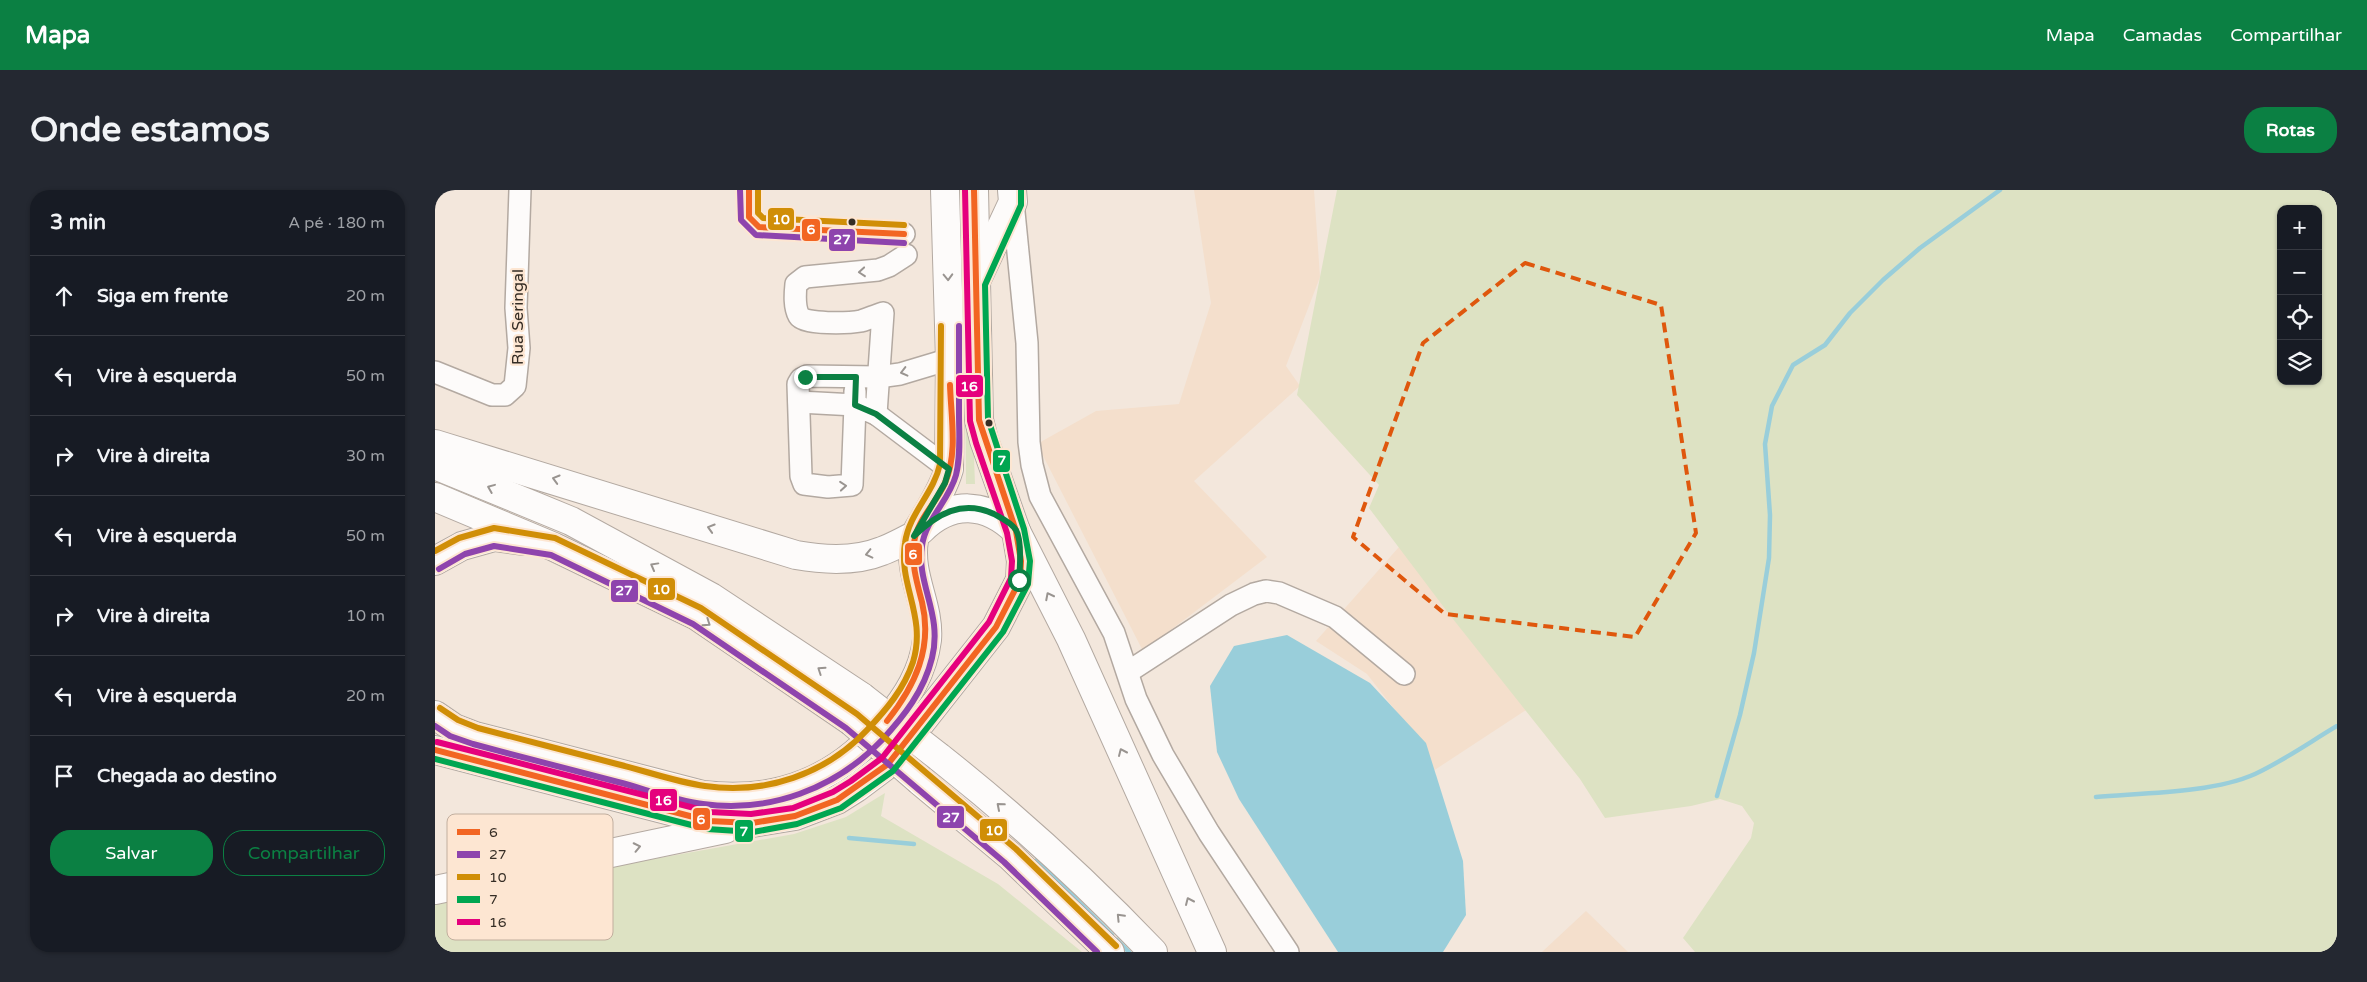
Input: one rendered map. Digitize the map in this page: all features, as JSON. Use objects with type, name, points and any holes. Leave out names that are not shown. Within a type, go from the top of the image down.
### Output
[{"type":"main road","points":[[435,714],[454,728],[467,733],[703,795],[743,798],[762,796],[801,786],[837,768],[869,742],[904,701],[920,671],[926,646],[927,627],[911,553],[914,536],[945,483],[949,469],[951,359],[945,190]]},
{"type":"main road","points":[[974,190],[979,420],[1017,531],[1071,639],[1212,952]]},
{"type":"main road","points":[[976,283],[1013,196]]},
{"type":"main road","points":[[435,444],[796,555],[832,559],[865,556],[880,552],[914,536],[930,521],[947,511],[965,508],[985,510],[1006,520],[1017,531],[1021,561],[1019,580],[996,627],[888,764],[857,788],[816,809],[781,819],[752,823],[613,852]]},
{"type":"main road","points":[[435,466],[571,521],[711,597],[856,709],[920,781],[1010,856],[1110,952]]},
{"type":"main road","points":[[435,497],[554,547],[697,616],[939,757],[1031,832],[1096,893],[1153,952]]},
{"type":"main road","points":[[435,561],[462,546],[493,537],[554,547]]},
{"type":"main road","points":[[435,750],[687,817],[709,822],[752,823]]},
{"type":"street","name":"Rua Seringal","points":[[435,372],[492,394],[505,395],[515,386],[519,348],[517,308],[520,190]]},
{"type":"street","points":[[749,190],[749,217],[759,228],[905,244],[889,266],[878,270],[810,276],[800,278],[796,284],[796,308],[799,316],[804,320],[813,322],[860,321],[883,313],[877,377],[876,414]]},
{"type":"street","points":[[1013,196],[1027,344],[1029,442],[1035,479],[1053,522],[1114,633],[1145,721],[1163,755],[1209,833],[1288,952]]},
{"type":"street","points":[[856,377],[853,485],[849,487],[828,487],[807,485],[803,483],[801,476],[799,393],[801,379],[807,376],[877,377],[899,374],[951,359]]},
{"type":"street","points":[[799,393],[855,405],[876,414],[949,469]]},
{"type":"street","points":[[1128,672],[1231,605],[1254,594],[1266,592],[1279,593],[1335,617],[1404,674]]},
{"type":"highlighted area","points":[[1525,263],[1661,305],[1696,533],[1635,637],[1445,614],[1353,537],[1423,343]]},
{"type":"shaded area","points":[[1194,190],[1314,190],[1320,277],[1286,366],[1300,386],[1194,481],[1267,557],[1143,651],[1037,444],[1096,411],[1179,404],[1211,303]]},
{"type":"shaded area","points":[[1421,522],[1546,697],[1430,773],[1412,732],[1367,674],[1316,641]]},
{"type":"shaded area","points":[[1586,911],[1628,952],[1542,952]]},
{"type":"green space","points":[[964,190],[975,484],[966,484]]},
{"type":"green space","points":[[1337,190],[2337,190],[2337,952],[1695,952],[1683,938],[1751,838],[1754,823],[1742,806],[1720,799],[1691,806],[1605,818],[1580,779],[1449,614],[1369,508],[1379,485],[1297,395]]},
{"type":"green space","points":[[885,793],[881,816],[998,884],[1082,952],[435,952],[435,898],[447,896],[447,940],[613,940],[613,866],[794,834],[846,817]]},
{"type":"water","points":[[1287,635],[1370,683],[1426,743],[1463,861],[1466,915],[1443,952],[1338,952],[1239,799],[1217,752],[1210,686],[1234,646]]},
{"type":"waterway","points":[[1717,796],[1740,715],[1754,653],[1769,558],[1770,515],[1765,444],[1772,406],[1793,365],[1825,345],[1850,313],[1883,280],[1920,248],[2000,190]]},
{"type":"waterway","points":[[2096,797],[2199,789],[2238,780],[2276,763],[2337,726]]},
{"type":"waterway","points":[[849,838],[914,844]]},
{"type":"waterway","points":[[1037,860],[1112,935]]},
{"type":"waterway","points":[[1117,940],[1129,952]]},
{"type":"transit line","name":"27","points":[[740,190],[741,220],[756,235],[904,243]]},
{"type":"transit line","name":"6","points":[[749,190],[749,217],[759,227],[904,234]]},
{"type":"transit line","name":"10","points":[[758,190],[758,213],[763,218],[904,225]]},
{"type":"transit line","name":"16","points":[[437,742],[710,812],[751,814],[793,808],[833,792],[882,758],[989,622],[1011,578],[1012,561],[1007,533],[970,421],[965,190]]},
{"type":"transit line","name":"6","points":[[435,750],[709,821],[752,823],[795,816],[837,800],[888,764],[996,627],[1020,580],[1021,561],[1016,531],[979,420],[974,190]]},
{"type":"transit line","name":"7","points":[[435,759],[707,829],[753,832],[797,824],[841,808],[893,771],[1003,632],[1028,584],[1030,561],[1024,529],[988,419],[985,285],[1021,205],[1021,190]]},
{"type":"transit line","name":"10","points":[[440,708],[458,720],[478,728],[705,786],[728,788],[772,784],[793,778],[833,759],[867,730],[888,707],[905,681],[913,662],[917,630],[905,573],[905,543],[911,522],[933,484],[940,464],[941,326]]},
{"type":"transit line","name":"27","points":[[435,726],[450,736],[473,744],[681,800],[728,806],[753,805],[777,801],[800,794],[844,772],[864,757],[890,731],[912,702],[924,681],[932,658],[934,627],[921,560],[922,546],[932,519],[953,484],[958,467],[959,326]]},
{"type":"transit line","name":"6","points":[[887,721],[906,694],[919,666],[923,651],[925,619],[916,580],[913,550],[919,526],[941,491],[949,471],[953,447],[950,385]]},
{"type":"transit line","name":"10","points":[[435,551],[459,538],[494,528],[555,538],[701,608],[857,714],[1016,849],[1116,946]]},
{"type":"transit line","name":"27","points":[[439,569],[465,554],[494,546],[551,555],[693,624],[846,728],[1004,862],[1097,952]]},
{"type":"route","points":[[805,377],[856,377],[855,405],[876,414],[949,469],[945,483],[914,536],[930,521],[947,511],[965,508],[985,510],[1006,520],[1017,531],[1021,561],[1019,580]]}]
